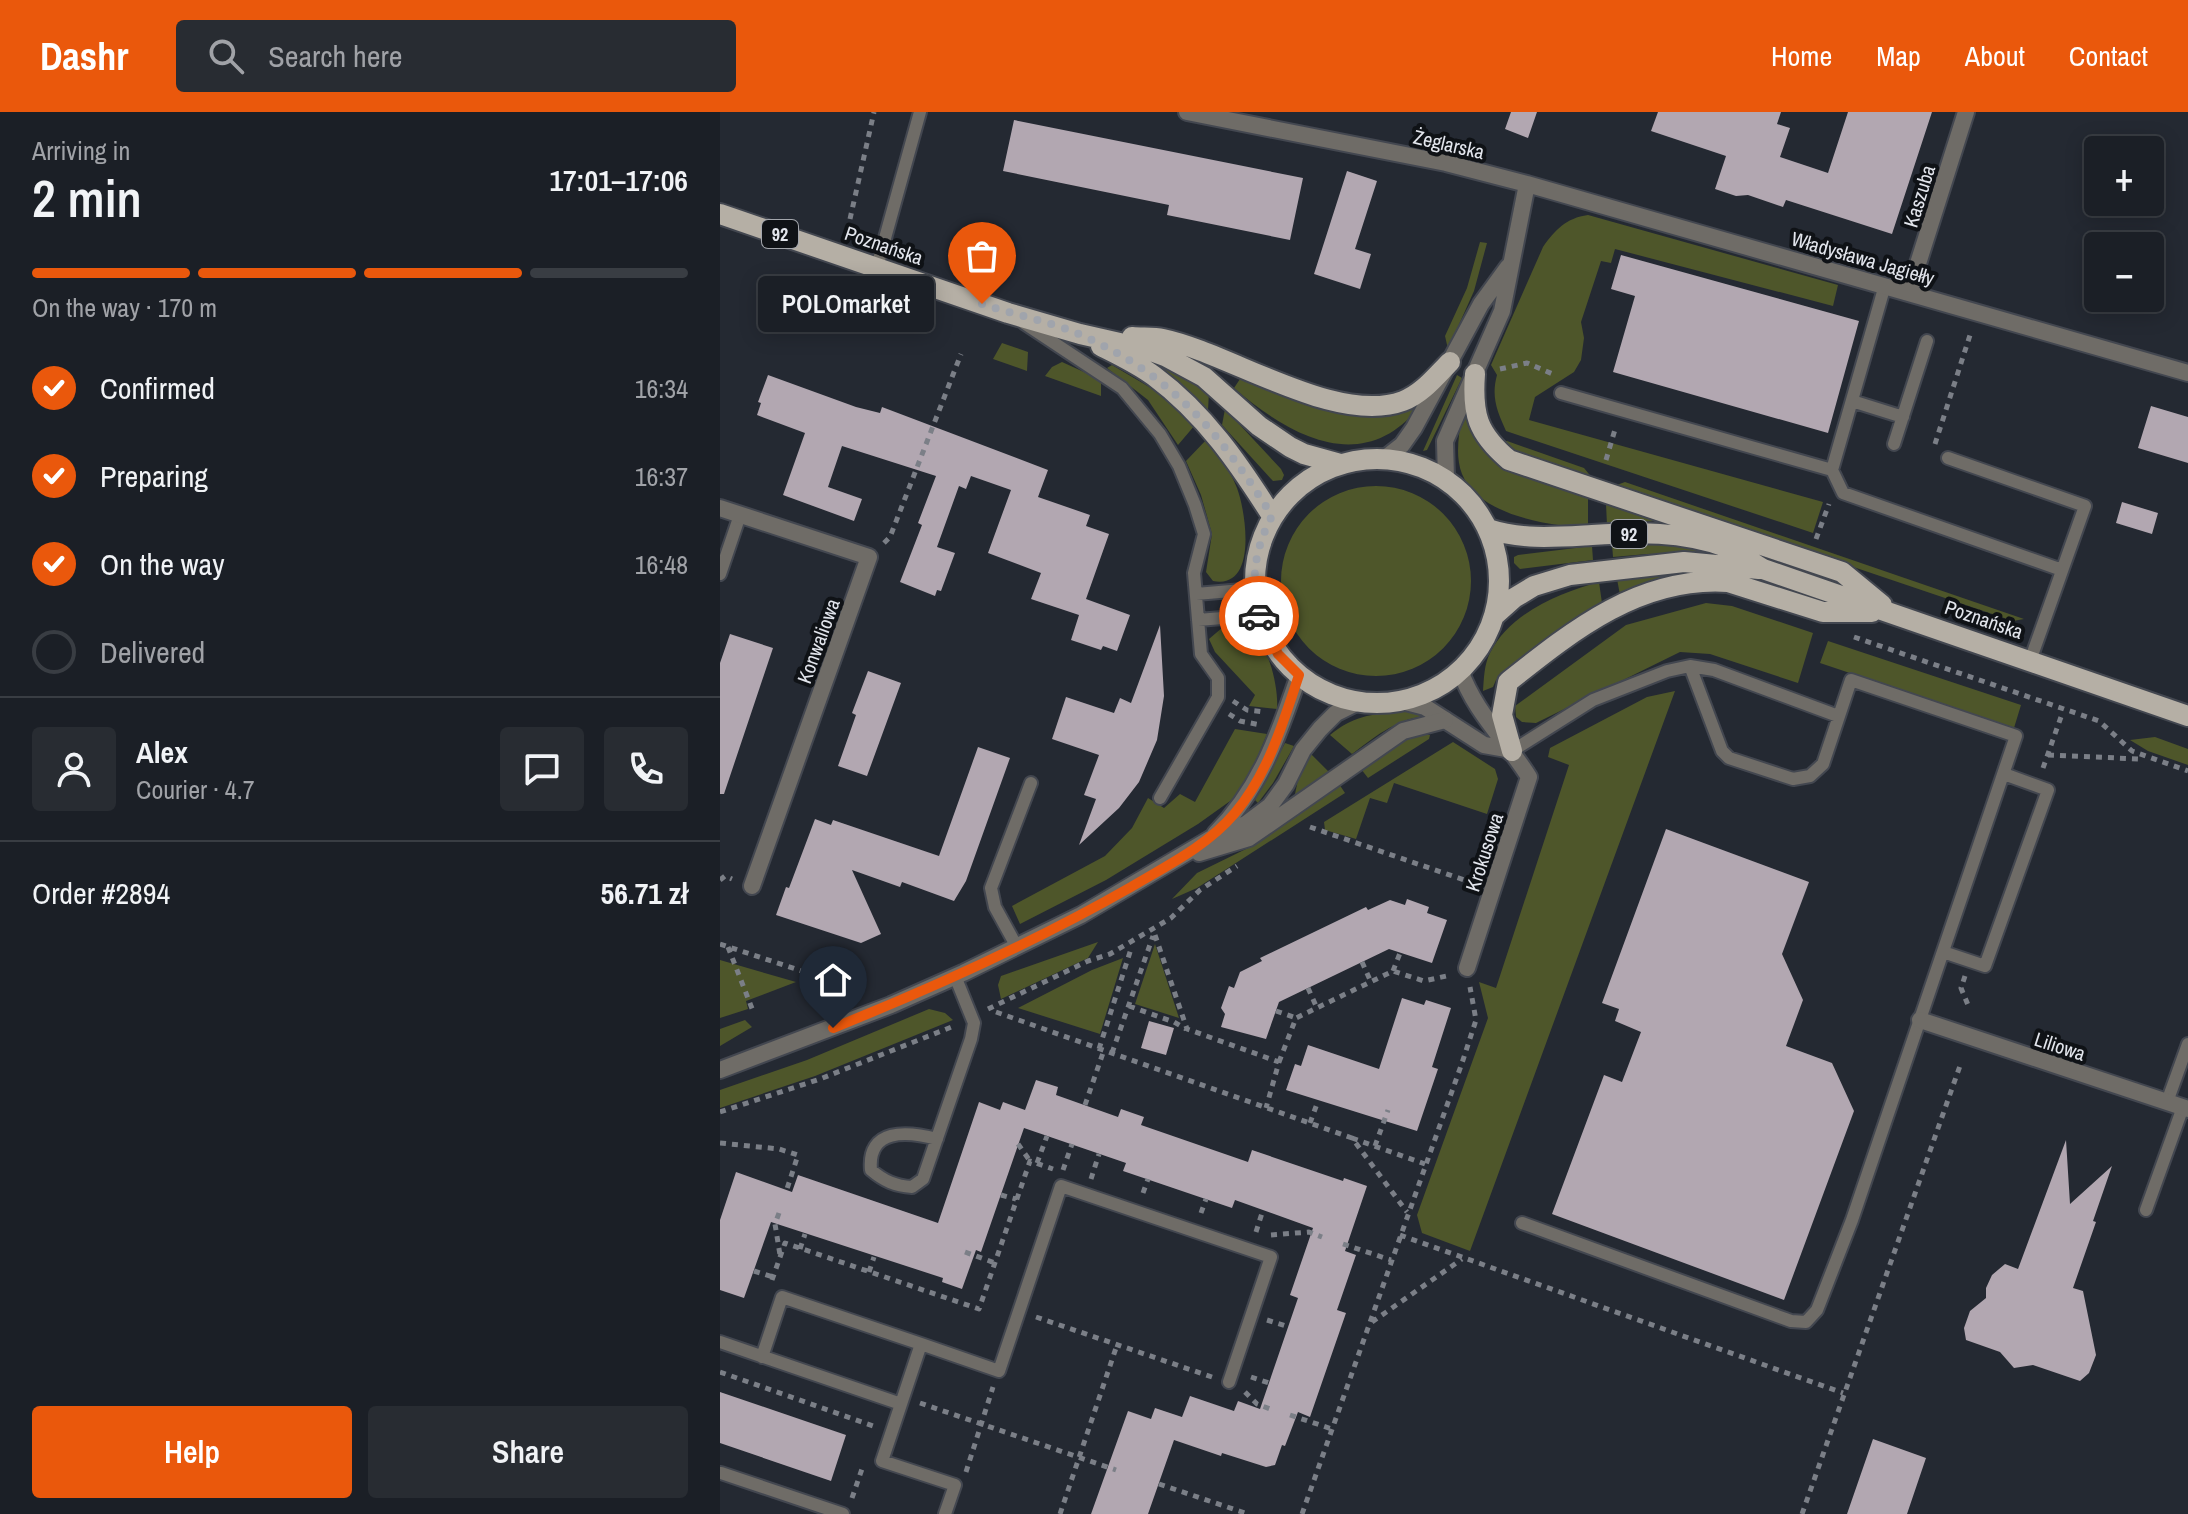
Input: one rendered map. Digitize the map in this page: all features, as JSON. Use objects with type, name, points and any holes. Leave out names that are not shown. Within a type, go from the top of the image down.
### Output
[{"type":"main road","name":"Poznańska","points":[[720,214],[1008,313],[1146,349],[1187,367],[1223,392],[1259,426],[1290,447],[1340,464]]},
{"type":"main road","name":"Poznańska","points":[[1080,334],[1152,374],[1183,400],[1214,433],[1272,516]]},
{"type":"main road","points":[[1080,334],[1162,339],[1337,402],[1362,405],[1402,401],[1418,393],[1450,362]]},
{"type":"main road","points":[[1485,372],[1473,401],[1478,421],[1489,440],[1509,460],[1842,572],[1892,612]]},
{"type":"main road","name":"92","points":[[1384,459],[1416,465],[1446,479],[1470,501],[1488,529],[1500,580],[1495,615],[1481,645],[1460,670],[1433,690],[1402,701],[1358,702],[1326,692],[1299,675],[1278,654],[1259,615],[1254,589],[1258,551],[1272,516],[1295,489],[1316,474],[1340,464],[1384,459]]},
{"type":"main road","name":"Poznańska","points":[[1488,529],[1508,536],[1547,538],[1669,534],[1729,548],[1763,569],[2188,716]]},
{"type":"main road","name":"Poznańska","points":[[1495,615],[1534,586],[1570,575],[1684,562],[1763,569]]},
{"type":"main road","points":[[1512,751],[1502,715],[1508,682],[1580,627],[1613,606],[1634,598],[1711,581],[1728,582],[1823,612],[1892,612]]},
{"type":"street","name":"Żeglarska","points":[[1187,112],[1446,163],[1527,184]]},
{"type":"street","name":"Kaszuba","points":[[1909,292],[1966,112]]},
{"type":"street","points":[[1446,479],[1445,441],[1485,372],[1502,311],[1527,184]]},
{"type":"street","name":"Władysława Jagiełły","points":[[1527,184],[2188,373]]},
{"type":"street","points":[[1384,459],[1402,445],[1414,428],[1481,304],[1511,263]]},
{"type":"street","points":[[720,508],[869,557]]},
{"type":"street","name":"Konwaliowa","points":[[752,886],[869,557]]},
{"type":"street","name":"Krokusowa","points":[[1460,670],[1492,730],[1512,751],[1529,777],[1465,975]]},
{"type":"street","points":[[1210,839],[1248,796],[1265,766],[1299,675]]},
{"type":"street","points":[[1402,701],[1425,707],[1484,745],[1512,751]]},
{"type":"street","points":[[720,1070],[804,1039],[955,976],[1081,915],[1210,839],[1246,824],[1263,812],[1286,784],[1303,750],[1320,729],[1336,713],[1358,702]]},
{"type":"street","points":[[1182,857],[1249,838],[1389,739],[1403,731],[1445,720]]},
{"type":"street","name":"Liliowa","points":[[1920,1020],[2179,1106]]},
{"type":"lane","points":[[877,267],[920,112]]},
{"type":"lane","points":[[1885,285],[1832,470],[1843,493],[2062,570]]},
{"type":"lane","points":[[1008,313],[1122,388],[1160,434],[1179,466],[1195,505],[1204,534],[1194,573],[1201,654],[1218,678],[1218,697],[1160,798]]},
{"type":"lane","points":[[1894,444],[1927,341]]},
{"type":"lane","points":[[1561,393],[1832,470]]},
{"type":"lane","points":[[1852,401],[1903,417]]},
{"type":"lane","points":[[1948,458],[2085,506],[2030,661]]},
{"type":"lane","points":[[720,574],[740,515]]},
{"type":"lane","points":[[1196,594],[1254,589]]},
{"type":"lane","points":[[1198,620],[1259,615]]},
{"type":"lane","points":[[1512,751],[1593,700],[1667,671],[1690,666],[1714,670],[1838,716]]},
{"type":"lane","points":[[1522,1223],[1791,1321],[1806,1322],[1817,1310],[1852,1220],[2016,736],[1851,680],[1823,764],[1810,776],[1793,779],[1729,758],[1722,751],[1690,666]]},
{"type":"lane","points":[[1943,952],[1985,966],[2048,790],[2004,774]]},
{"type":"lane","points":[[1017,947],[995,907],[991,888],[1031,783]]},
{"type":"lane","points":[[937,1139],[907,1133],[888,1136],[876,1145],[870,1156],[871,1170],[882,1180],[899,1186],[912,1187],[923,1179],[937,1139],[971,1039],[974,1023],[955,976]]},
{"type":"lane","points":[[2146,1210],[2179,1106],[2188,1044]]},
{"type":"lane","points":[[762,1357],[782,1297],[999,1371],[1061,1186],[1271,1257],[1234,1384]]},
{"type":"lane","points":[[720,1342],[902,1400]]},
{"type":"lane","points":[[921,1344],[882,1461],[955,1485],[945,1514]]},
{"type":"lane","points":[[721,1473],[843,1514]]},
{"type":"path","points":[[850,219],[874,112]]},
{"type":"path","points":[[1948,458],[1933,452],[1970,337]]},
{"type":"path","points":[[869,557],[890,537],[961,354]]},
{"type":"path","points":[[1485,372],[1527,363],[1565,379],[1561,393]]},
{"type":"path","points":[[1606,460],[1611,443]]},
{"type":"path","points":[[1818,533],[1821,524]]},
{"type":"path","points":[[1847,635],[2099,721],[2132,751],[2188,771]]},
{"type":"path","points":[[1230,699],[1247,710],[1276,713]]},
{"type":"path","points":[[1223,711],[1240,721],[1269,727]]},
{"type":"path","points":[[2048,755],[2140,759]]},
{"type":"path","points":[[1310,827],[1481,886]]},
{"type":"path","points":[[720,1112],[820,1079],[972,1017],[1088,961],[1110,954],[1171,918],[1200,890],[1239,865]]},
{"type":"path","points":[[1112,1053],[1154,936],[1187,1029]]},
{"type":"path","points":[[720,944],[814,975],[821,984]]},
{"type":"path","points":[[728,947],[753,1011]]},
{"type":"path","points":[[1085,1105],[1131,949]]},
{"type":"path","points":[[1266,1108],[1296,1018],[1393,971],[1400,953]]},
{"type":"path","points":[[1362,962],[1371,982]]},
{"type":"path","points":[[1302,1514],[1476,1020],[1465,975],[1453,974],[1424,981],[1393,971]]},
{"type":"path","points":[[1308,988],[1317,1008]]},
{"type":"path","points":[[1129,1006],[1279,1062]]},
{"type":"path","points":[[1276,1011],[1296,1018]]},
{"type":"path","points":[[996,1012],[1425,1164]]},
{"type":"path","points":[[1802,1514],[1961,1063]]},
{"type":"path","points":[[1310,1123],[1318,1101]]},
{"type":"path","points":[[1375,1146],[1388,1110]]},
{"type":"path","points":[[1037,1163],[1047,1136]]},
{"type":"path","points":[[1352,1138],[1408,1213]]},
{"type":"path","points":[[720,1143],[779,1149],[798,1155]]},
{"type":"path","points":[[1018,1144],[1030,1161]]},
{"type":"path","points":[[1062,1172],[1072,1144]]},
{"type":"path","points":[[786,1192],[798,1155],[805,1151]]},
{"type":"path","points":[[1090,1181],[1099,1154]]},
{"type":"path","points":[[1141,1198],[1148,1179]]},
{"type":"path","points":[[1001,1195],[1016,1199]]},
{"type":"path","points":[[1199,1218],[1206,1199]]},
{"type":"path","points":[[1263,1210],[1254,1236],[1309,1232],[1322,1237]]},
{"type":"path","points":[[779,1213],[775,1224],[781,1256]]},
{"type":"path","points":[[800,1249],[805,1234]]},
{"type":"path","points":[[1400,1235],[1843,1393]]},
{"type":"path","points":[[1343,1244],[1391,1260]]},
{"type":"path","points":[[965,1252],[995,1263]]},
{"type":"path","points":[[869,1272],[874,1257]]},
{"type":"path","points":[[1370,1323],[1463,1258]]},
{"type":"path","points":[[754,1271],[773,1277]]},
{"type":"path","points":[[1019,1311],[1234,1384],[1257,1404],[1270,1409]]},
{"type":"path","points":[[1263,1319],[1289,1327]]},
{"type":"path","points":[[1060,1514],[1117,1345]]},
{"type":"path","points":[[968,1465],[999,1371]]},
{"type":"path","points":[[720,1372],[873,1424],[874,1433]]},
{"type":"path","points":[[1244,1375],[1269,1383]]},
{"type":"path","points":[[902,1400],[1116,1470]]},
{"type":"path","points":[[1290,1415],[1332,1429]]},
{"type":"path","points":[[851,1500],[865,1460]]},
{"type":"path","points":[[1159,1484],[1248,1514]]},
{"type":"green space","points":[[1588,215],[1838,285],[1833,306],[1615,249],[1611,263],[1601,261],[1581,322],[1584,338],[1581,360],[1574,372],[1535,397],[1529,420],[1823,502],[1813,533],[1506,431],[1496,404],[1497,375],[1491,365],[1543,247],[1562,226]]},
{"type":"green space","points":[[1480,242],[1487,243],[1474,291],[1448,349],[1445,336],[1467,288]]},
{"type":"green space","points":[[1002,343],[1028,352],[1027,371],[993,359]]},
{"type":"green space","points":[[1155,361],[1209,392],[1208,410],[1181,385],[1152,365]]},
{"type":"green space","points":[[1062,362],[1101,382],[1101,396],[1045,376],[1052,367]]},
{"type":"green space","points":[[1112,365],[1156,391],[1195,425],[1178,445],[1148,400],[1107,368]]},
{"type":"green space","points":[[1457,375],[1462,378],[1427,450],[1423,451]]},
{"type":"green space","points":[[1240,379],[1329,408],[1417,404],[1419,407],[1397,428],[1374,440],[1350,444],[1326,442],[1302,434],[1255,405],[1234,388]]},
{"type":"green space","points":[[1225,409],[1281,469],[1284,475],[1282,480],[1273,481],[1222,425]]},
{"type":"green space","points":[[1467,417],[1476,437],[1500,464],[1532,480],[1588,498],[1588,527],[1536,521],[1499,509],[1483,500],[1470,488],[1460,467],[1461,418]]},
{"type":"green space","points":[[1207,439],[1234,481],[1243,514],[1243,562],[1237,574],[1227,581],[1213,581],[1206,572],[1212,534],[1201,495],[1186,461]]},
{"type":"green space","points":[[1501,441],[1584,468],[1593,479],[1515,452]]},
{"type":"green space","points":[[1625,482],[2024,619],[2013,621],[1614,486]]},
{"type":"green space","points":[[1376,486],[1395,487],[1412,493],[1443,514],[1464,545],[1470,562],[1470,600],[1464,617],[1443,648],[1412,669],[1395,675],[1376,676],[1357,675],[1340,669],[1309,648],[1288,617],[1282,600],[1281,581],[1282,562],[1288,545],[1309,514],[1340,493],[1357,487]]},
{"type":"green space","points":[[1606,504],[1652,519],[1654,521],[1607,525]]},
{"type":"green space","points":[[1612,544],[1663,545],[1709,553],[1613,557]]},
{"type":"green space","points":[[1592,546],[1593,560],[1520,569],[1514,563],[1514,557],[1518,555]]},
{"type":"green space","points":[[1692,570],[1696,574],[1620,595],[1617,579]]},
{"type":"green space","points":[[1599,582],[1602,603],[1496,680],[1493,687],[1483,691],[1488,658],[1510,627],[1552,599]]},
{"type":"green space","points":[[1706,603],[1732,606],[1813,633],[1798,683],[1710,654],[1680,652],[1536,723],[1522,722],[1516,717],[1515,706],[1626,625]]},
{"type":"green space","points":[[1223,627],[1249,630],[1262,644],[1274,678],[1277,709],[1249,706],[1255,695],[1215,652],[1209,639]]},
{"type":"green space","points":[[1828,641],[2021,705],[2014,728],[1820,663]]},
{"type":"green space","points":[[1675,691],[1470,1251],[1422,1233],[1417,1215],[1488,1018],[1479,982],[1496,988],[1569,765],[1548,757],[1550,748],[1647,697]]},
{"type":"green space","points":[[1422,712],[1422,717],[1394,726],[1352,754],[1330,735],[1363,717]]},
{"type":"green space","points":[[1235,729],[1267,734],[1248,780],[1233,799],[1106,880],[1020,924],[1012,906],[1105,856],[1132,828],[1148,798],[1164,808],[1180,794],[1195,802]]},
{"type":"green space","points":[[1418,734],[1430,735],[1429,739],[1368,778],[1361,769],[1404,739]]},
{"type":"green space","points":[[2155,737],[2188,749],[2188,765],[2148,751],[2130,740]]},
{"type":"green space","points":[[1453,742],[1495,769],[1498,779],[1487,814],[1394,783],[1387,803],[1370,798],[1356,839],[1325,830],[1324,822]]},
{"type":"green space","points":[[1285,743],[1294,746],[1258,803],[1255,800]]},
{"type":"green space","points":[[1311,754],[1329,772],[1295,794],[1299,775]]},
{"type":"green space","points":[[1339,784],[1345,793],[1197,888],[1172,899],[1197,873],[1250,847]]},
{"type":"green space","points":[[1098,942],[1088,958],[1001,999],[998,985],[1001,976]]},
{"type":"green space","points":[[1155,944],[1179,1018],[1135,1004]]},
{"type":"green space","points":[[1123,958],[1100,1034],[1018,1008],[1092,970]]},
{"type":"green space","points":[[720,960],[796,982],[746,1001],[748,1009],[720,1018]]},
{"type":"green space","points":[[929,1009],[945,1013],[953,1020],[815,1076],[720,1108],[720,1090],[807,1060]]},
{"type":"green space","points":[[745,1020],[752,1027],[720,1046],[720,1029]]},
{"type":"building","points":[[1511,112],[1537,112],[1528,138],[1505,129]]},
{"type":"building","points":[[1658,112],[1781,112],[1777,124],[1790,128],[1780,157],[1828,173],[1848,112],[1932,112],[1892,234],[1786,200],[1783,207],[1748,195],[1736,196],[1715,189],[1726,156],[1651,131]]},
{"type":"building","points":[[1014,120],[1303,178],[1290,240],[1167,215],[1169,205],[1003,171]]},
{"type":"building","points":[[1347,171],[1377,181],[1355,249],[1371,254],[1360,289],[1314,274]]},
{"type":"building","points":[[1621,255],[1859,321],[1828,433],[1613,372],[1635,296],[1611,289]]},
{"type":"building","points":[[768,375],[856,407],[880,413],[882,407],[1048,470],[1038,497],[1090,515],[1086,526],[1109,534],[1086,599],[1130,615],[1117,651],[1103,646],[1101,650],[1071,640],[1079,615],[1031,599],[1041,573],[988,553],[1011,490],[971,476],[966,489],[959,486],[937,547],[955,553],[941,591],[937,590],[935,596],[900,582],[922,525],[918,523],[936,476],[842,446],[828,487],[862,499],[854,521],[783,495],[805,433],[757,415],[761,403],[758,402]]},
{"type":"building","points":[[2151,406],[2188,417],[2188,463],[2138,448]]},
{"type":"building","points":[[2122,502],[2158,513],[2152,534],[2116,523]]},
{"type":"building","points":[[1160,625],[1164,696],[1157,740],[1139,782],[1119,808],[1079,845],[1096,799],[1084,795],[1099,755],[1052,739],[1066,697],[1114,713],[1120,698],[1131,703]]},
{"type":"building","points":[[730,634],[773,648],[724,794],[720,794],[720,663]]},
{"type":"building","points":[[868,671],[901,683],[867,776],[838,766],[856,715],[852,713]]},
{"type":"building","points":[[978,747],[1010,758],[966,881],[954,901],[902,882],[900,887],[852,870],[881,934],[861,943],[776,915],[815,819],[831,825],[833,820],[939,856]]},
{"type":"building","points":[[1666,829],[1809,882],[1782,954],[1803,1000],[1786,1046],[1832,1063],[1854,1111],[1784,1300],[1552,1214],[1604,1075],[1622,1082],[1641,1032],[1615,1021],[1619,1009],[1602,1003]]},
{"type":"building","points":[[1407,899],[1429,907],[1427,913],[1447,920],[1432,963],[1389,949],[1279,1002],[1266,1039],[1221,1027],[1225,1014],[1221,1008],[1229,986],[1234,988],[1240,972],[1262,961],[1260,958],[1366,907],[1368,910],[1390,900],[1405,905]]},
{"type":"building","points":[[1402,998],[1424,1005],[1426,1000],[1451,1008],[1432,1067],[1438,1069],[1417,1131],[1286,1090],[1295,1064],[1301,1066],[1308,1045],[1379,1069]]},
{"type":"building","points":[[1149,1021],[1174,1028],[1166,1055],[1141,1048]]},
{"type":"building","points":[[1036,1080],[1058,1087],[1056,1095],[1118,1117],[1121,1109],[1144,1117],[1141,1125],[1248,1162],[1252,1150],[1367,1186],[1345,1251],[1356,1255],[1337,1310],[1346,1313],[1310,1417],[1298,1412],[1275,1465],[1266,1467],[1222,1453],[1221,1456],[1174,1440],[1148,1514],[1091,1514],[1128,1411],[1151,1419],[1155,1408],[1182,1417],[1190,1396],[1234,1411],[1238,1401],[1260,1409],[1298,1298],[1290,1295],[1313,1228],[1235,1200],[1232,1208],[1123,1171],[1126,1163],[1024,1128],[981,1252],[976,1250],[962,1289],[942,1282],[943,1278],[771,1222],[744,1298],[720,1290],[720,1220],[736,1172],[792,1192],[798,1175],[938,1223],[979,1102],[1000,1110],[1003,1102],[1025,1110]]},
{"type":"building","points":[[2066,1140],[2070,1204],[2112,1166],[2073,1288],[2083,1291],[2096,1355],[2089,1373],[2080,1381],[2033,1365],[2014,1368],[2000,1352],[1966,1340],[1964,1328],[1970,1311],[1986,1298],[1986,1288],[1992,1275],[2005,1264],[2018,1269]]},
{"type":"building","points":[[720,1392],[846,1435],[831,1481],[720,1443]]},
{"type":"building","points":[[1873,1439],[1926,1458],[1907,1514],[1847,1514]]},
{"type":"way so far","points":[[982,304],[1080,334],[1152,374],[1209,425],[1272,516],[1263,533],[1254,570],[1259,616]]},
{"type":"place","name":"POLOmarket","points":[[982,304]]},
{"type":"route","points":[[833,1028],[1031,941],[1210,839],[1248,796],[1265,766],[1299,675],[1278,654],[1259,616]]}]
